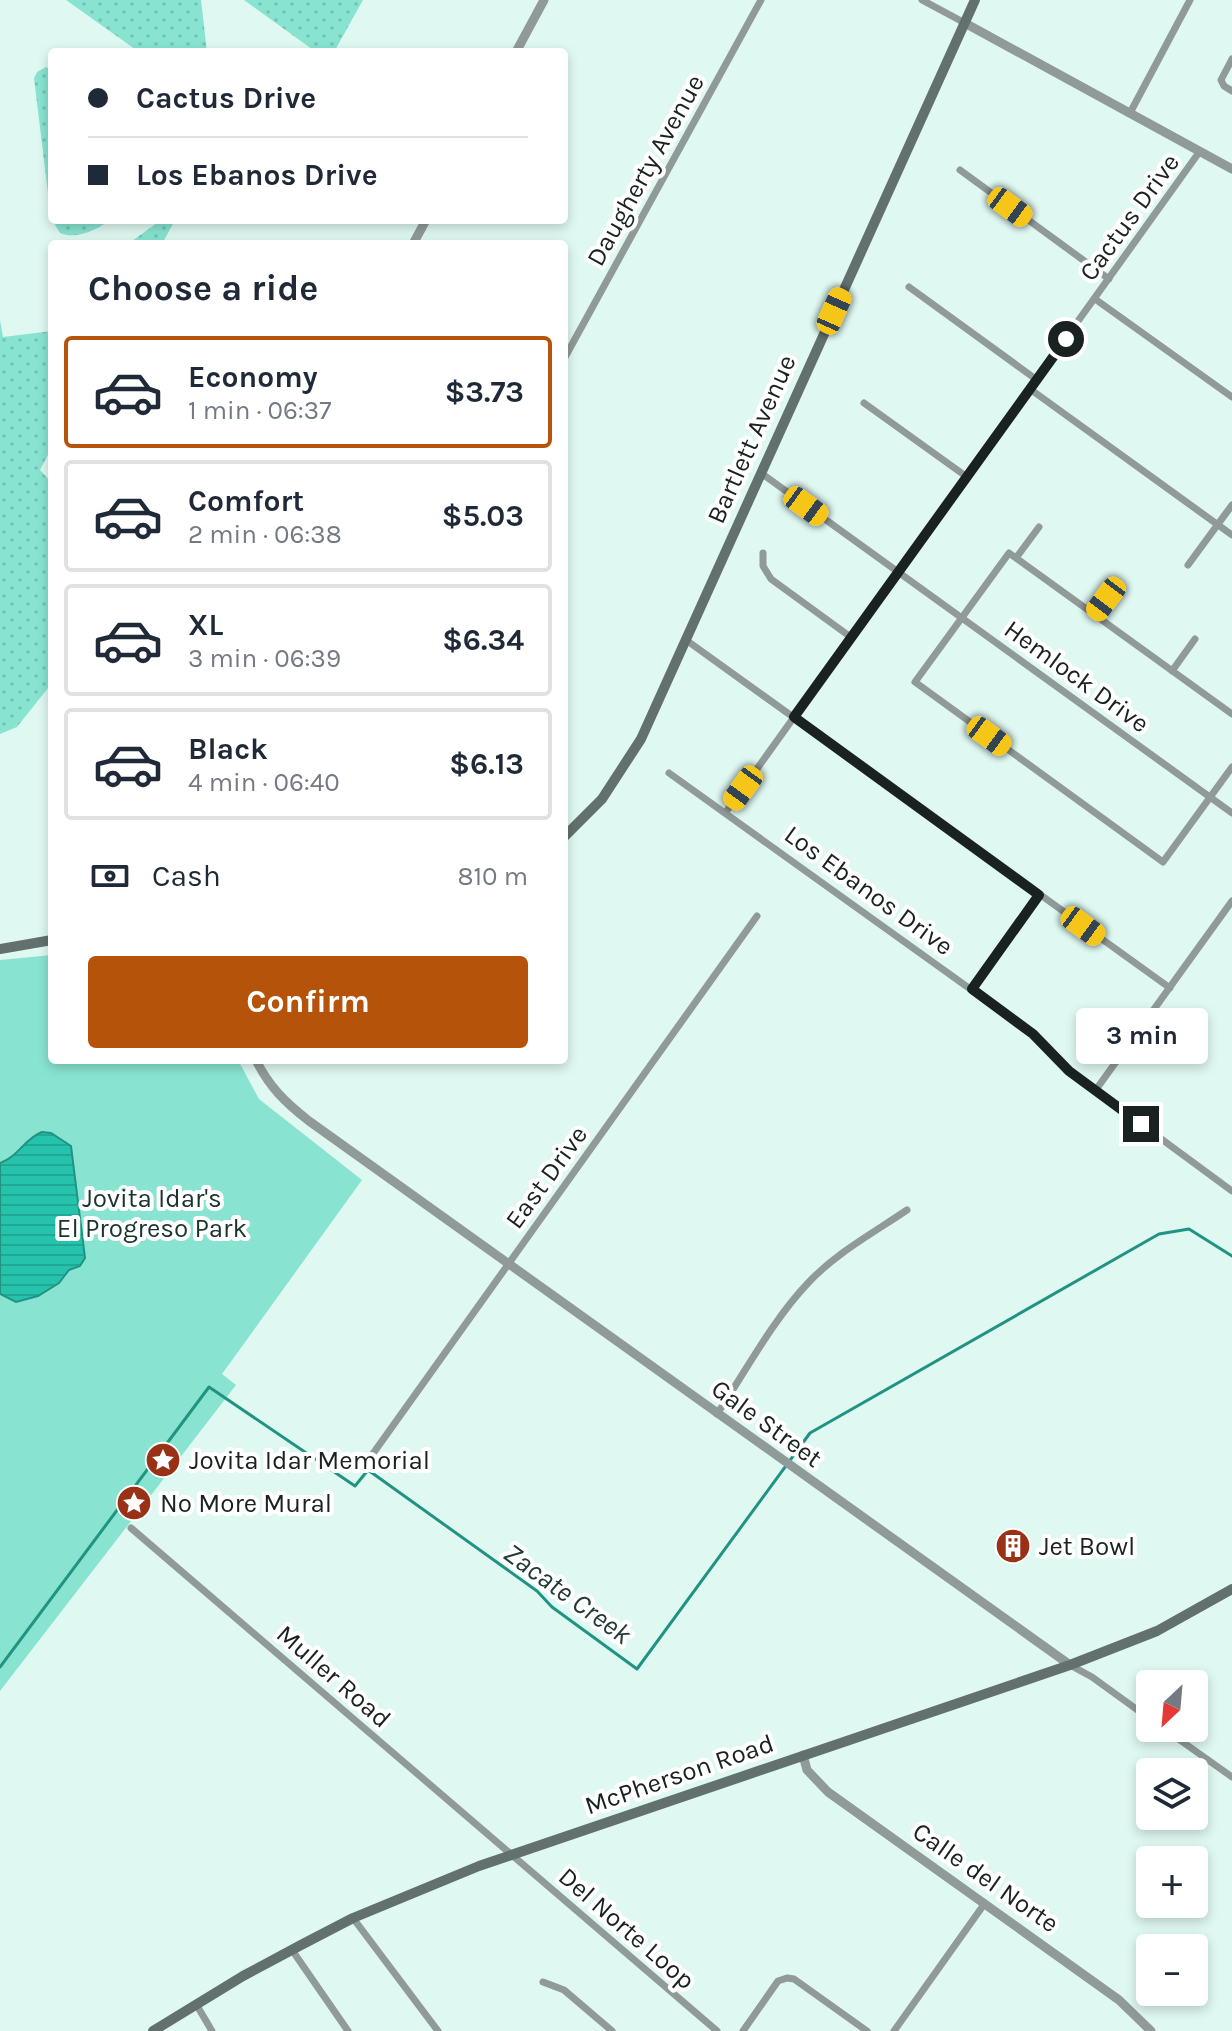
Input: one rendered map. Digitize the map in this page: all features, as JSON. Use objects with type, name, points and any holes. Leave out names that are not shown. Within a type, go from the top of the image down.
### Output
[{"type":"main road","name":"Bartlett Avenue","points":[[568,833],[602,799],[641,739],[975,0]]},
{"type":"main road","points":[[0,949],[48,941]]},
{"type":"main road","name":"McPherson Road","points":[[153,2031],[353,1918],[511,1855],[1070,1665],[1157,1631],[1232,1589]]},
{"type":"street","points":[[518,48],[544,0]]},
{"type":"street","name":"Daugherty Avenue","points":[[568,352],[761,0]]},
{"type":"street","points":[[922,0],[1232,169]]},
{"type":"street","points":[[1130,113],[1190,0]]},
{"type":"street","points":[[1232,59],[1221,80],[1232,91]]},
{"type":"street","name":"Cactus Drive","points":[[726,812],[1200,151]]},
{"type":"street","points":[[960,170],[1109,279]]},
{"type":"street","points":[[909,287],[1037,380]]},
{"type":"street","points":[[1095,299],[1232,397]]},
{"type":"street","points":[[1030,389],[1232,535]]},
{"type":"street","points":[[864,403],[967,477]]},
{"type":"street","name":"Hemlock Drive","points":[[761,473],[1232,813]]},
{"type":"street","points":[[1188,565],[1232,505]]},
{"type":"street","points":[[1039,527],[962,618],[915,682],[1163,862],[1232,767]]},
{"type":"street","points":[[763,553],[763,566],[771,579],[852,638]]},
{"type":"street","points":[[1012,556],[1232,714]]},
{"type":"street","points":[[1094,614],[1117,583]]},
{"type":"street","points":[[1172,671],[1195,639]]},
{"type":"street","points":[[686,640],[1170,988]]},
{"type":"street","name":"Los Ebanos Drive","points":[[669,773],[1033,1034],[1069,1071],[1232,1191]]},
{"type":"street","points":[[972,989],[1039,895]]},
{"type":"street","points":[[1095,1091],[1232,901]]},
{"type":"street","name":"East Drive","points":[[367,1462],[757,916]]},
{"type":"street","name":"Gale Street","points":[[258,1064],[266,1081],[282,1100],[774,1455],[1136,1709]]},
{"type":"street","points":[[717,1414],[808,1282],[844,1251],[907,1210]]},
{"type":"street","name":"Muller Road","points":[[131,1528],[511,1855]]},
{"type":"street","points":[[1183,1742],[1232,1777]]},
{"type":"street","name":"Calle del Norte","points":[[803,1755],[807,1770],[828,1792],[1119,2000],[1151,2031]]},
{"type":"street","name":"Del Norte Loop","points":[[511,1855],[717,2031]]},
{"type":"street","points":[[894,2031],[985,1903]]},
{"type":"street","points":[[353,1918],[438,2031]]},
{"type":"street","points":[[292,1950],[348,2031]]},
{"type":"street","points":[[743,2031],[778,1981],[787,1978],[794,1979],[867,2031]]},
{"type":"street","points":[[543,1982],[564,1990],[612,2031]]},
{"type":"street","points":[[196,2004],[212,2031]]},
{"type":"green space","points":[[66,0],[201,0],[207,48],[133,48]]},
{"type":"green space","points":[[244,0],[363,0],[336,48],[310,48]]},
{"type":"green space","points":[[48,68],[48,193],[34,78],[37,72]]},
{"type":"green space","points":[[54,224],[103,224],[80,235],[60,233]]},
{"type":"green space","points":[[156,224],[173,224],[164,240],[134,240]]},
{"type":"green space","points":[[0,320],[3,337],[48,331],[48,455],[40,470],[48,479],[48,688],[17,727],[0,734]]},
{"type":"green space","name":"Jovita Idar's El Progreso Park","points":[[48,955],[48,1064],[240,1064],[259,1099],[362,1180],[222,1374],[236,1385],[0,1691],[0,960]]},
{"type":"shaded area","points":[[42,1132],[51,1133],[71,1146],[85,1258],[80,1266],[69,1270],[59,1283],[38,1296],[16,1302],[0,1294],[0,1163]]},
{"type":"waterway","name":"Zacate Creek","points":[[0,1667],[209,1387],[355,1486],[368,1470],[537,1591],[552,1607],[637,1669],[810,1433],[1159,1234],[1189,1229],[1232,1256]]},
{"type":"place","name":"Jovita Idar Memorial","points":[[163,1460]]},
{"type":"place","name":"No More Mural","points":[[134,1503]]},
{"type":"place","name":"Jet Bowl","points":[[1013,1546]]},
{"type":"route","points":[[1066,339],[794,717],[1039,895],[972,989],[1033,1034],[1069,1071],[1141,1124]]}]
